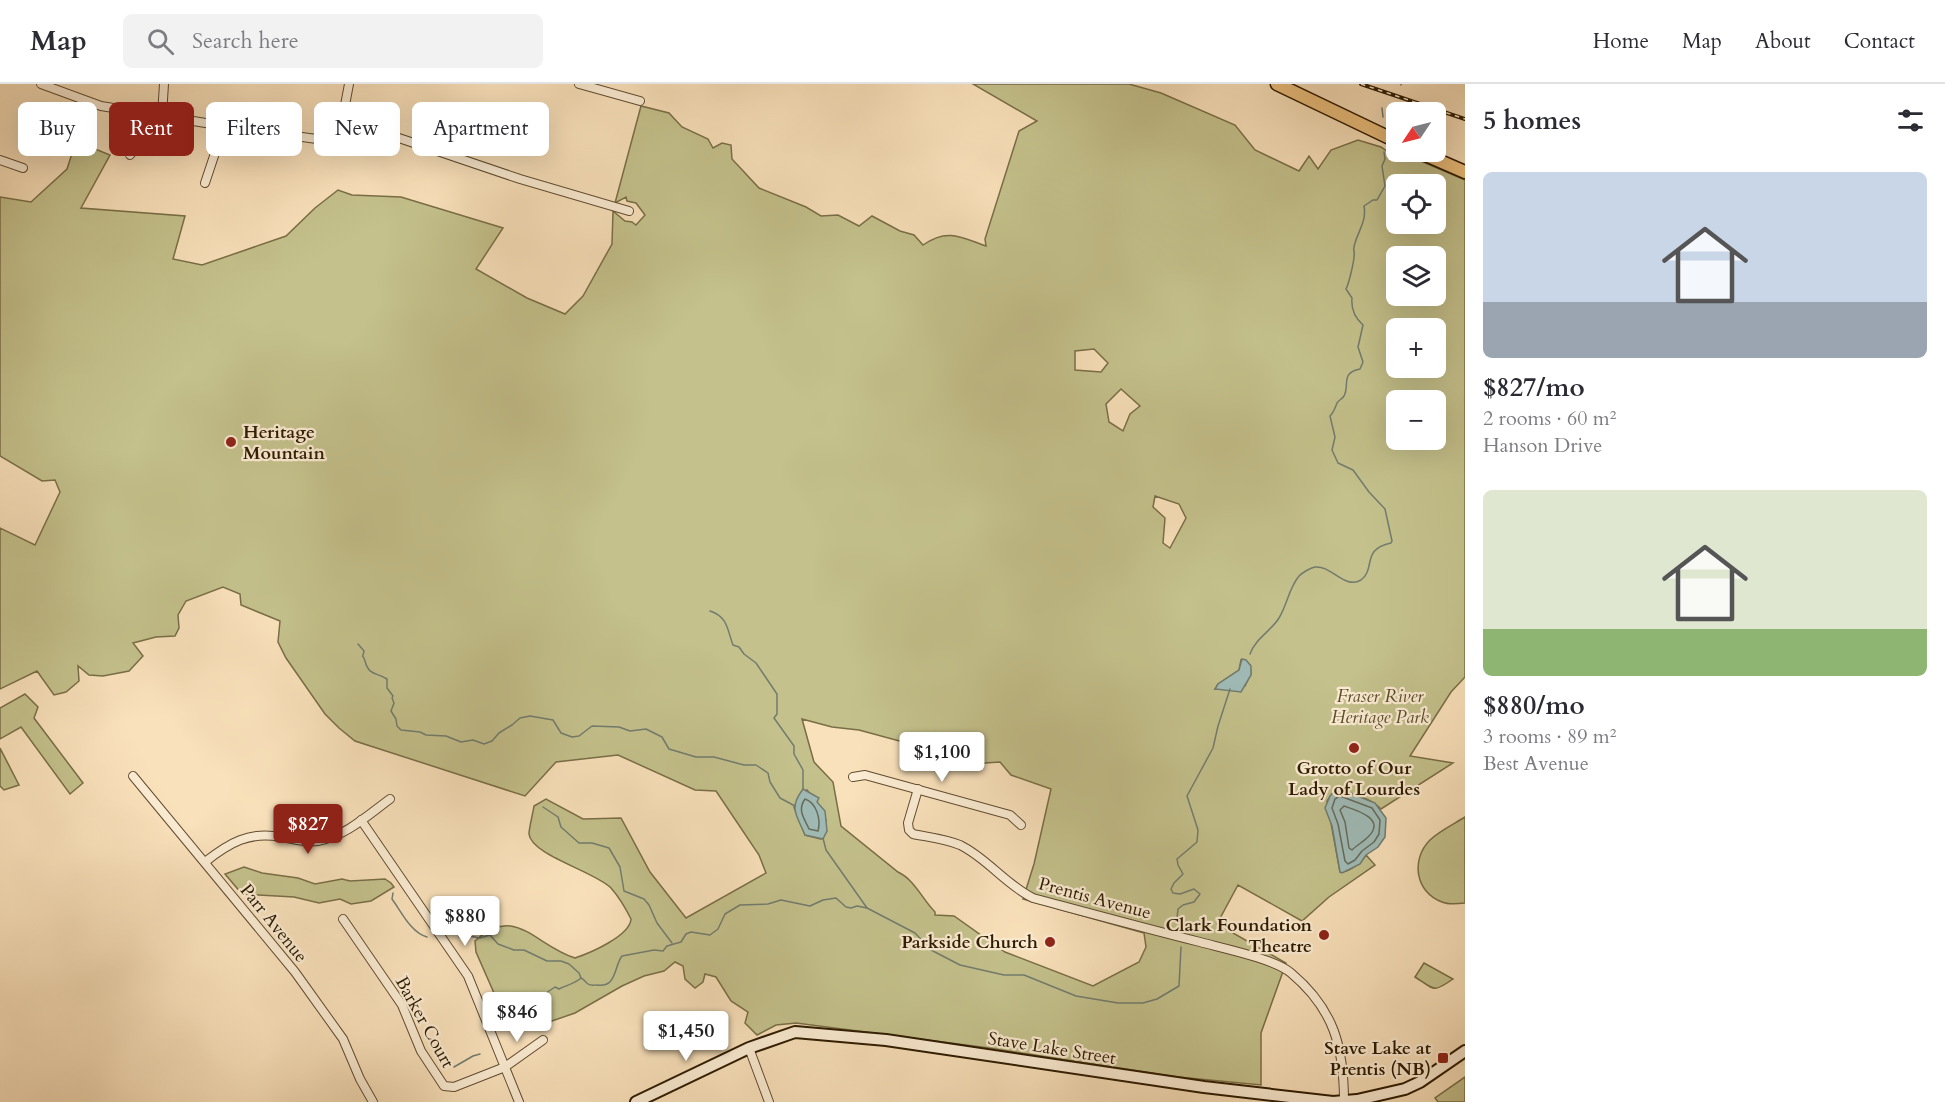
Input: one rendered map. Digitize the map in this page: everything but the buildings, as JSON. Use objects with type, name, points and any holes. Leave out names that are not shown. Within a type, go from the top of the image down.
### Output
[{"type":"main road","points":[[1277,84],[1386,136]]},
{"type":"main road","points":[[1442,162],[1465,172]]},
{"type":"main road","name":"Stave Lake Street","points":[[636,1102],[749,1048],[787,1033],[822,1033],[886,1040],[1204,1087],[1311,1101],[1344,1102],[1372,1098],[1405,1089],[1420,1082],[1465,1051]]},
{"type":"street","points":[[41,84],[59,88],[109,107]]},
{"type":"street","points":[[163,102],[164,84]]},
{"type":"street","points":[[346,102],[349,84]]},
{"type":"street","points":[[579,84],[640,101]]},
{"type":"street","points":[[400,138],[520,179],[629,211]]},
{"type":"street","points":[[205,183],[214,156]]},
{"type":"street","points":[[0,160],[23,168]]},
{"type":"street","points":[[853,777],[865,775],[1010,815],[1022,825]]},
{"type":"street","name":"Parr Avenue","points":[[133,776],[280,953],[343,1039],[360,1079],[373,1102]]},
{"type":"street","name":"Prentis Avenue","points":[[918,789],[908,823],[909,830],[913,834],[958,844],[1021,892],[1033,898],[1233,951],[1289,971],[1314,996],[1333,1026],[1339,1042],[1343,1065],[1344,1102]]},
{"type":"street","points":[[205,862],[241,838],[271,835],[300,841],[318,841],[337,836],[390,799]]},
{"type":"street","points":[[361,820],[463,968],[519,1102]]},
{"type":"street","name":"Barker Court","points":[[343,919],[402,1005],[421,1050],[441,1084],[448,1088],[454,1087],[505,1067]]},
{"type":"street","points":[[505,1067],[543,1040]]},
{"type":"street","points":[[749,1048],[769,1102]]},
{"type":"green space","name":"Fraser River Heritage Park","points":[[973,84],[1129,84],[1161,93],[1235,125],[1255,150],[1299,171],[1309,156],[1318,169],[1331,150],[1358,140],[1386,151],[1386,162],[1423,162],[1465,180],[1465,677],[1451,692],[1410,756],[1453,763],[1381,809],[1366,799],[1336,789],[1327,801],[1340,872],[1355,867],[1366,855],[1375,865],[1329,897],[1302,921],[1238,885],[1217,924],[1286,963],[1261,1033],[1261,1085],[1178,1077],[989,1048],[796,1023],[776,1025],[757,1035],[745,1023],[748,1012],[731,1001],[716,977],[705,974],[703,982],[695,988],[685,979],[683,966],[675,962],[664,971],[644,976],[622,986],[575,1013],[526,1030],[512,1025],[505,1018],[476,952],[475,941],[489,930],[502,926],[513,927],[575,958],[617,937],[624,932],[631,919],[611,888],[552,856],[532,842],[529,834],[534,806],[546,799],[583,819],[621,818],[650,872],[686,918],[766,873],[759,855],[716,791],[695,790],[618,755],[556,762],[525,796],[355,741],[325,714],[286,658],[278,642],[280,621],[241,605],[240,594],[223,587],[186,601],[178,615],[179,628],[175,636],[156,637],[133,643],[143,656],[129,671],[103,676],[89,675],[78,666],[79,681],[66,692],[54,695],[37,671],[0,689],[0,528],[35,545],[60,492],[55,480],[42,481],[0,456],[0,197],[31,202],[67,169],[71,156],[97,156],[97,150],[109,156],[81,208],[185,216],[173,259],[202,265],[286,236],[338,190],[352,195],[401,197],[503,228],[476,269],[527,298],[565,314],[583,296],[612,244],[613,211],[625,221],[636,225],[645,215],[636,203],[627,201],[626,197],[615,203],[641,106],[669,113],[682,127],[708,139],[713,148],[722,143],[731,145],[732,159],[759,188],[806,207],[821,216],[838,215],[859,226],[872,216],[900,231],[914,235],[923,245],[947,235],[961,237],[986,246],[985,239],[1019,131],[1037,121]],"holes":[[[1094,349],[1108,363],[1101,372],[1075,370],[1075,351]],[[1121,389],[1140,406],[1130,414],[1123,431],[1109,422],[1106,404]],[[1155,496],[1179,504],[1186,518],[1170,548],[1163,543],[1165,518],[1153,507]],[[1241,660],[1250,665],[1251,673],[1245,686],[1215,689],[1218,684],[1239,670]],[[802,719],[832,727],[859,730],[940,752],[954,753],[964,764],[976,769],[985,763],[1000,762],[1011,775],[1051,789],[1034,864],[1023,899],[1144,933],[1146,947],[1139,962],[1093,986],[1005,952],[954,916],[935,915],[935,912],[904,875],[841,826],[833,782],[814,762]],[[807,790],[817,802],[826,820],[821,839],[805,835],[794,807]]]},
{"type":"green space","points":[[25,694],[38,707],[34,718],[83,783],[70,794],[21,727],[0,739],[0,708]]},
{"type":"green space","points":[[0,748],[19,785],[4,790],[0,786]]},
{"type":"green space","points":[[1465,817],[1465,903],[1447,904],[1433,898],[1426,891],[1418,866],[1424,848],[1430,840]]},
{"type":"green space","points":[[244,867],[262,873],[298,878],[315,884],[342,879],[350,881],[385,879],[394,887],[371,901],[351,904],[340,899],[319,903],[294,897],[242,894],[225,874]]},
{"type":"green space","points":[[1424,963],[1453,979],[1437,988],[1431,987],[1415,977]]},
{"type":"green space","points":[[1465,1077],[1465,1102],[1438,1102],[1435,1098]]},
{"type":"water","points":[[1242,659],[1251,666],[1251,675],[1241,692],[1215,689],[1218,684],[1239,670]]},
{"type":"water","points":[[1337,788],[1375,803],[1386,818],[1385,837],[1378,847],[1366,855],[1360,864],[1342,873],[1332,826],[1325,808],[1330,796]]},
{"type":"water","points":[[803,789],[819,798],[817,802],[825,811],[827,831],[823,839],[805,835],[795,812],[798,796]]},
{"type":"waterway","points":[[1382,108],[1383,117]]},
{"type":"waterway","points":[[1250,654],[1279,618],[1300,575],[1315,567],[1321,567],[1349,582],[1361,580],[1368,570],[1372,554],[1392,541],[1385,509],[1353,470],[1338,463],[1332,450],[1335,437],[1330,416],[1346,392],[1348,376],[1360,369],[1363,362],[1358,347],[1363,325],[1354,313],[1352,298],[1346,289],[1353,263],[1355,242],[1363,222],[1364,206],[1377,200],[1385,186],[1382,166],[1385,159],[1384,152]]},
{"type":"waterway","points":[[710,611],[724,620],[733,645],[739,647],[756,663],[777,694],[777,714],[774,718],[794,746],[794,754],[803,770],[803,789]]},
{"type":"waterway","points":[[358,644],[364,651],[363,656],[369,669],[387,679],[387,688],[393,696],[394,703],[391,711],[401,730],[446,736],[461,742],[473,740],[484,744],[492,741],[520,718],[530,716],[553,720],[561,733],[572,737],[579,736],[592,726],[619,727],[630,731],[646,729],[662,737],[669,749],[696,757],[714,757],[744,765],[756,765],[768,773],[770,782],[780,798],[795,806]]},
{"type":"waterway","points":[[1185,930],[1177,918],[1178,909],[1194,902],[1200,894],[1194,889],[1180,894],[1173,893],[1171,889],[1183,874],[1177,859],[1197,842],[1198,830],[1187,796],[1213,748],[1230,689]]},
{"type":"waterway","points":[[543,807],[558,817],[561,827],[579,843],[592,843],[609,848],[620,867],[624,891],[644,899],[657,923],[672,943]]},
{"type":"waterway","points":[[823,838],[826,850],[867,908],[915,933],[931,950],[960,965],[1004,975],[1024,975],[1076,996],[1118,1003],[1143,1003],[1157,999],[1179,986],[1181,947]]},
{"type":"waterway","points":[[393,893],[392,899],[407,921],[416,931],[427,937]]},
{"type":"waterway","points":[[505,1028],[525,1017],[534,999],[555,987],[559,989],[581,978],[590,985],[608,983],[612,980],[622,956],[654,950],[663,951],[667,946],[681,942],[686,934],[691,932],[710,935],[718,929],[725,914],[740,905],[768,904],[781,900],[810,906],[823,900],[836,898],[846,907],[867,908]]},
{"type":"waterway","points":[[459,937],[464,935],[480,938],[490,935],[498,944],[514,950],[524,950],[547,961],[561,961],[569,964],[581,978]]},
{"type":"waterway","points":[[454,1067],[480,1054]]},
{"type":"railway","points":[[1361,84],[1465,119]]},
{"type":"place","name":"Heritage Mountain","points":[[231,442]]},
{"type":"place","name":"Grotto of Our Lady of Lourdes","points":[[1354,748]]},
{"type":"place","name":"Clark Foundation Theatre","points":[[1324,935]]},
{"type":"place","name":"Parkside Church","points":[[1050,942]]},
{"type":"place","name":"Stave Lake at Prentis (NB)","points":[[1443,1058]]}]
